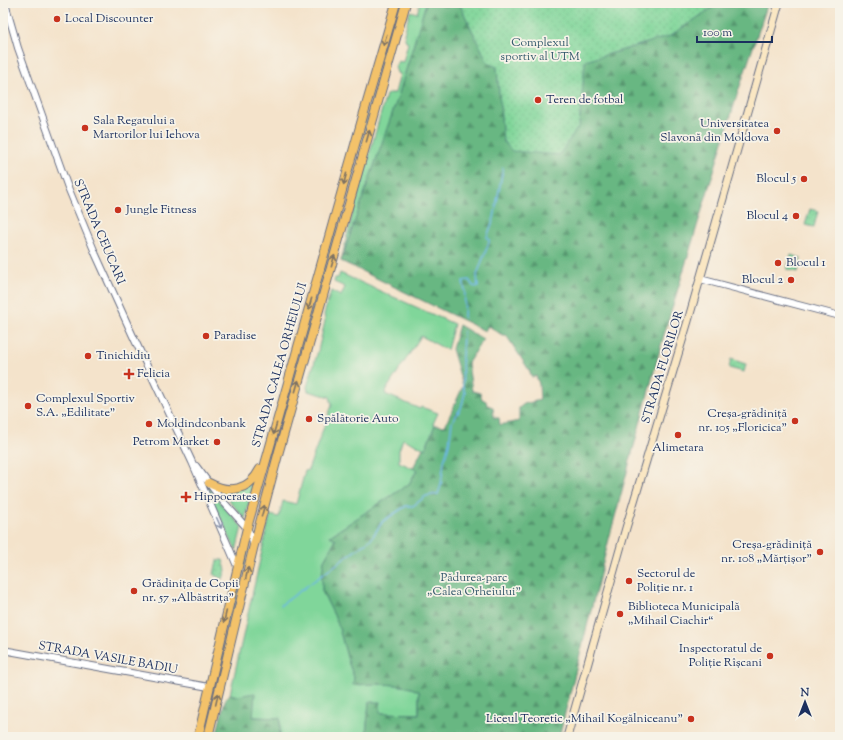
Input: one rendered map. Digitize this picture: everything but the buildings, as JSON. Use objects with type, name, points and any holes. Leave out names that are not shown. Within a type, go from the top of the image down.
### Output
[{"type":"highway","name":"STRADA CALEA ORHEIULUI","points":[[198,737],[247,528],[396,3]]},
{"type":"highway","name":"STRADA CALEA ORHEIULUI","points":[[208,737],[253,549],[279,451],[406,3]]},
{"type":"highway","points":[[376,71],[386,74]]},
{"type":"highway","points":[[209,483],[226,490],[237,489],[246,485],[257,476],[268,452],[279,451]]},
{"type":"main road","name":"STRADA FLORILOR","points":[[567,737],[779,3]]},
{"type":"street","name":"STRADA CEUCARI","points":[[5,3],[18,48],[67,185],[132,334],[192,462],[237,566]]},
{"type":"street","points":[[700,279],[840,316]]},
{"type":"street","name":"STRADA CEUCARI","points":[[192,462],[247,528],[252,538],[253,549]]},
{"type":"street","name":"STRADA VASILE BADIU","points":[[3,650],[209,687]]},
{"type":"green space","points":[[420,3],[426,3],[398,97],[341,261],[386,95],[395,93],[400,74],[397,73],[395,67],[398,61],[403,62],[408,43],[406,42],[404,34],[410,11],[417,13]]},
{"type":"green space","name":"Pădurea-parc „Calea Orheiului”","points":[[426,3],[459,3],[488,63],[497,67],[503,141],[579,126],[585,61],[670,36],[719,3],[768,3],[738,92],[663,338],[609,539],[559,737],[366,737],[369,702],[380,702],[380,713],[419,714],[419,691],[395,685],[353,685],[354,677],[337,621],[322,591],[324,560],[336,539],[330,536],[409,484],[417,470],[413,468],[423,448],[425,449],[435,425],[445,426],[463,386],[452,349],[459,325],[483,339],[468,363],[472,391],[480,393],[482,399],[486,401],[487,405],[493,407],[494,418],[499,418],[500,425],[519,421],[519,408],[524,404],[540,400],[539,384],[536,376],[532,377],[506,335],[502,335],[489,326],[485,331],[341,261],[398,97]]},
{"type":"green space","name":"Complexul sportiv al UTM","points":[[459,3],[719,3],[670,36],[585,61],[579,126],[559,155],[512,151],[503,141],[497,67],[488,63]]},
{"type":"green space","points":[[380,74],[310,323],[309,323],[379,75]]},
{"type":"green space","points":[[810,209],[818,211],[814,227],[805,225]]},
{"type":"green space","points":[[791,255],[801,258],[798,272],[787,269]]},
{"type":"green space","points":[[340,273],[454,324],[447,350],[421,336],[385,394],[420,409],[421,407],[438,413],[433,424],[435,425],[425,449],[403,439],[399,450],[399,462],[417,470],[409,484],[330,536],[336,539],[324,560],[322,591],[337,621],[354,677],[354,685],[395,685],[419,691],[419,714],[379,713],[369,702],[366,737],[280,737],[280,718],[253,717],[237,696],[230,694],[270,515],[279,517],[283,501],[296,504],[305,471],[308,470],[332,405],[330,397],[308,391],[307,387],[318,351],[325,321],[324,314],[331,291],[341,296],[345,287],[334,282],[335,278],[338,278]]},
{"type":"green space","points":[[308,325],[310,326],[277,443],[275,443]]},
{"type":"green space","points":[[731,359],[746,364],[744,372],[729,368]]},
{"type":"green space","points":[[199,472],[219,501],[242,527],[236,551]]},
{"type":"green space","points":[[254,482],[245,519],[220,490]]},
{"type":"green space","points":[[248,540],[250,542],[218,677],[216,677]]},
{"type":"green space","points":[[217,560],[223,560],[226,570],[223,579],[214,575]]},
{"type":"green space","points":[[214,683],[217,683],[204,737],[201,737]]},
{"type":"green space","points":[[255,693],[253,717],[280,718],[280,737],[216,737],[225,700],[230,694],[237,696]]},
{"type":"waterway","points":[[464,318],[465,291],[463,281],[469,280],[473,286],[478,287],[477,275],[489,242],[487,237],[494,218],[503,168]]},
{"type":"waterway","points":[[281,605],[371,539],[383,521],[406,506],[413,506],[426,496],[438,494],[441,485],[444,461],[449,444],[452,422],[461,408],[465,393],[463,387],[462,358],[463,331]]},
{"type":"place","name":"Local Discounter","points":[[57,19]]},
{"type":"place","name":"Teren de fotbal","points":[[538,100]]},
{"type":"place","name":"Sala Regatului a Martorilor lui Iehova","points":[[85,128]]},
{"type":"place","name":"Universitatea Slavonă din Moldova","points":[[777,131]]},
{"type":"place","name":"Blocul 5","points":[[804,179]]},
{"type":"place","name":"Jungle Fitness","points":[[118,210]]},
{"type":"place","name":"Blocul 4","points":[[796,216]]},
{"type":"place","name":"Blocul 1","points":[[778,263]]},
{"type":"place","name":"Blocul 2","points":[[791,280]]},
{"type":"place","name":"Paradise","points":[[206,336]]},
{"type":"place","name":"Tinichidiu","points":[[88,356]]},
{"type":"place","name":"Felicia","points":[[129,374]]},
{"type":"place","name":"Complexul Sportiv S.A. „Edilitate”","points":[[28,406]]},
{"type":"place","name":"Spălătorie Auto","points":[[309,419]]},
{"type":"place","name":"Creșa-grădiniță nr. 105 „Floricica”","points":[[795,421]]},
{"type":"place","name":"Moldindconbank","points":[[149,424]]},
{"type":"place","name":"Alimetara","points":[[678,435]]},
{"type":"place","name":"Petrom Market","points":[[217,442]]},
{"type":"place","name":"Hippocrates","points":[[186,497]]},
{"type":"place","name":"Creșa-grădiniță nr. 108 „Mărțișor”","points":[[820,552]]},
{"type":"place","name":"Sectorul de Poliție nr. 1","points":[[629,581]]},
{"type":"place","name":"Grădinița de Copii nr. 57 „Albăstrița”","points":[[134,591]]},
{"type":"place","name":"Biblioteca Municipală „Mihail Ciachir“","points":[[620,614]]},
{"type":"place","name":"Inspectoratul de Poliție Rîșcani","points":[[770,656]]},
{"type":"place","name":"Liceul Teoretic „Mihail Kogălniceanu”","points":[[691,719]]}]
